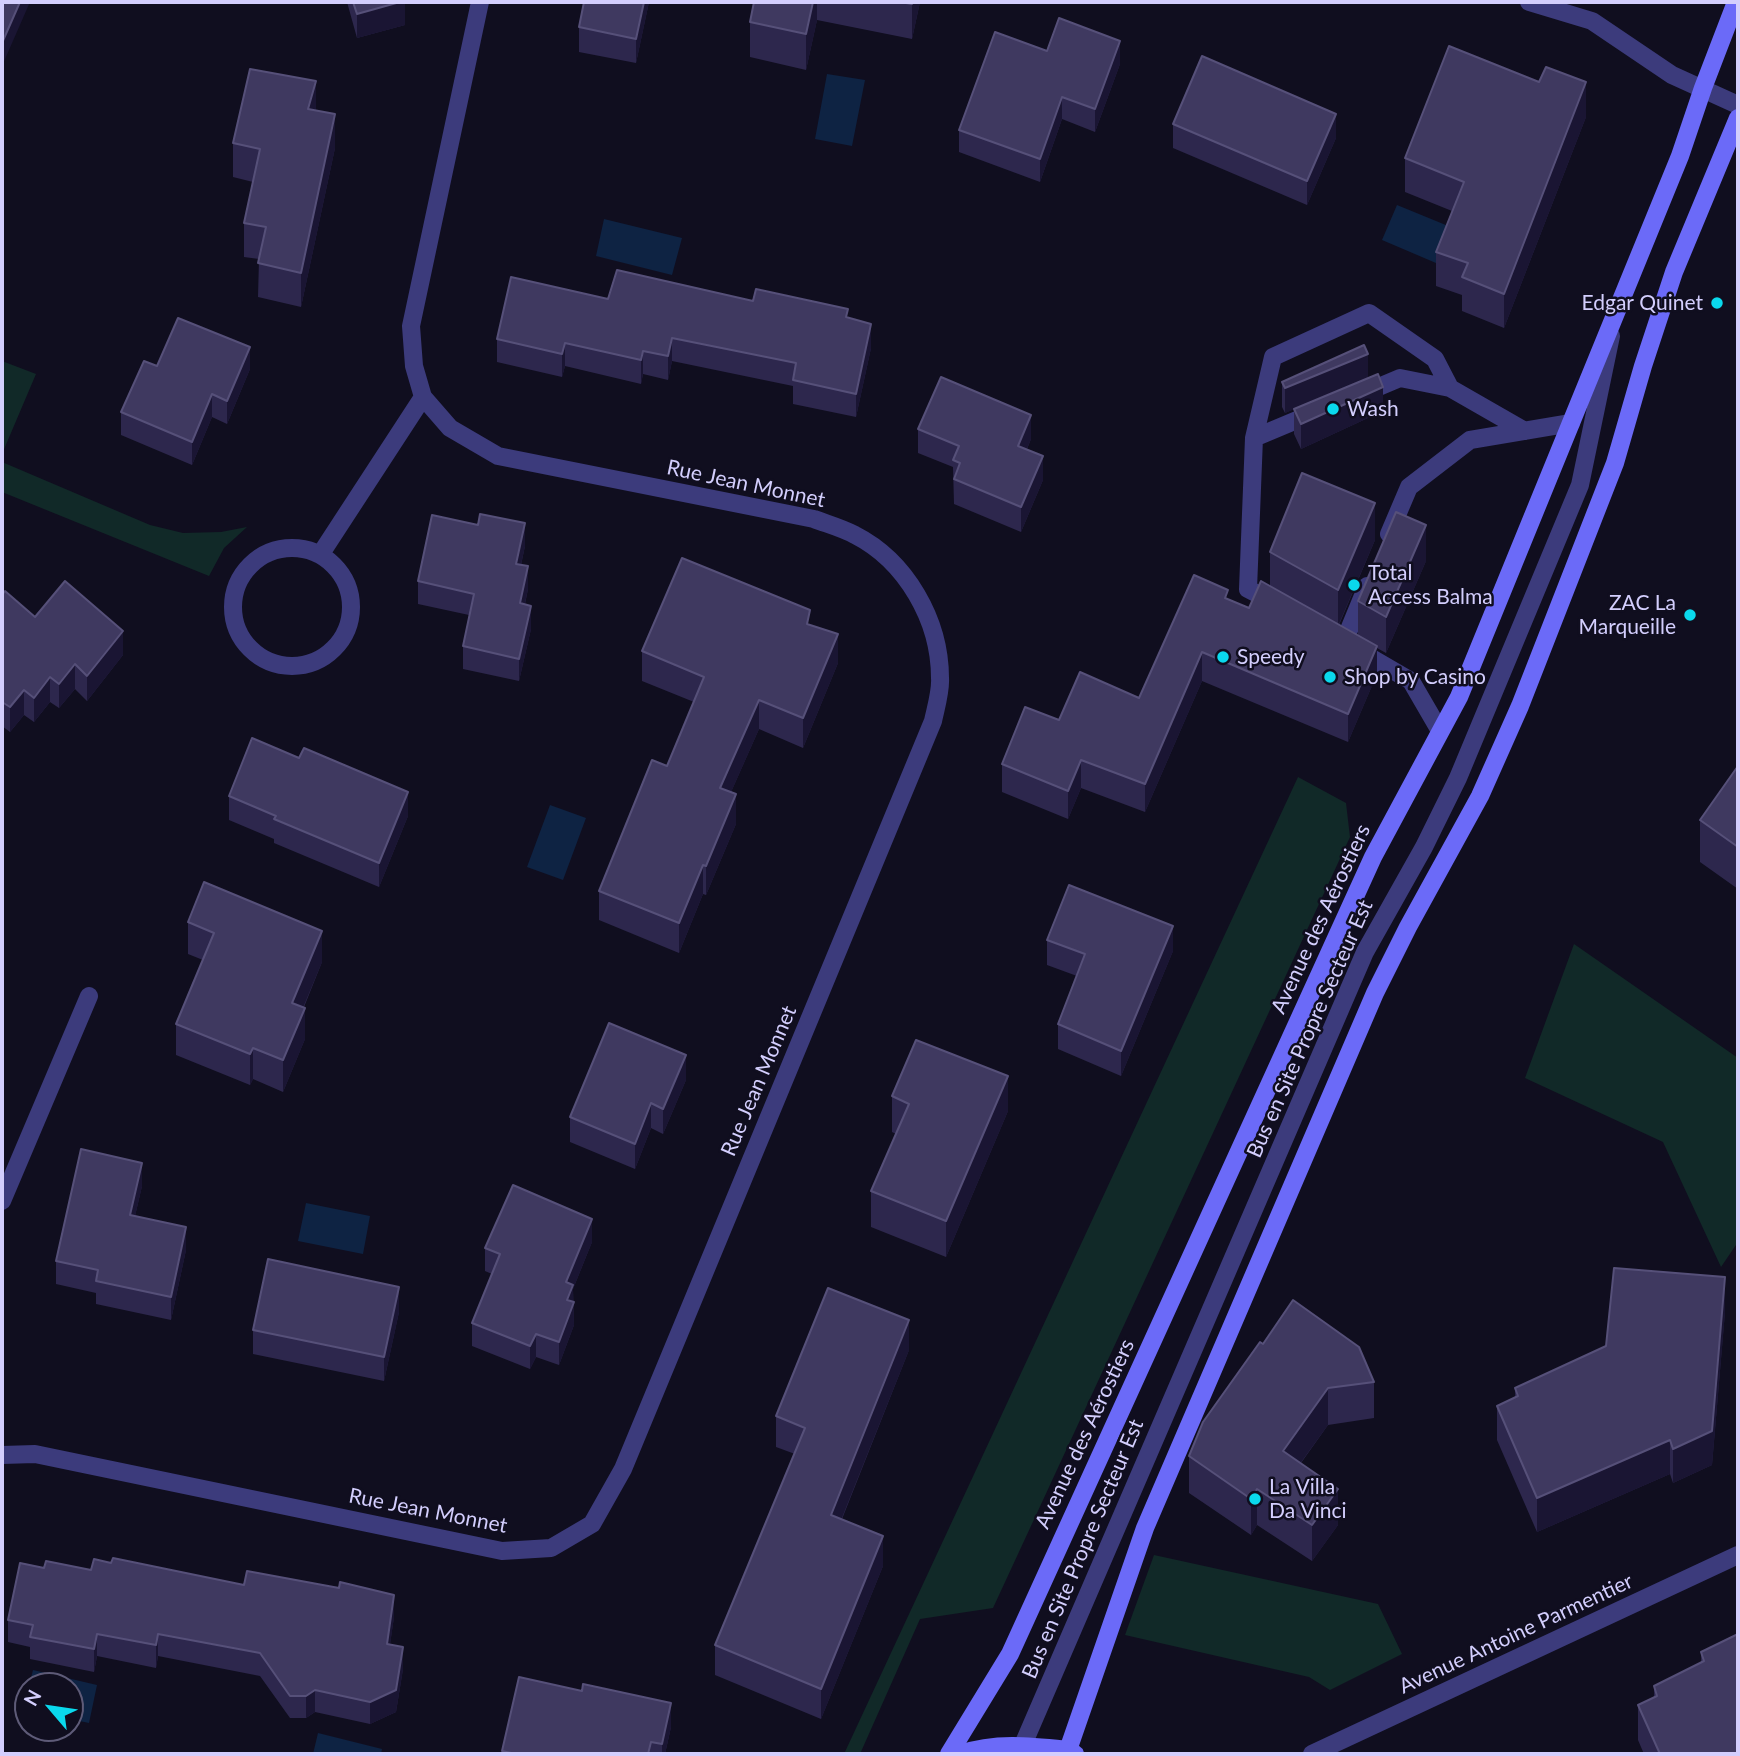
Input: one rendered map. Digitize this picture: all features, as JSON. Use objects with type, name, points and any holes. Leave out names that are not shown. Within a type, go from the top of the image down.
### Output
[{"type":"main road","name":"Avenue des Aérostiers","points":[[949,1754],[1010,1654],[1373,857],[1459,697],[1680,156],[1736,2]]},
{"type":"main road","points":[[960,1754],[978,1748],[1003,1745],[1021,1750],[1069,1753],[1145,1528],[1375,993],[1408,926],[1480,796],[1520,706],[1615,463],[1674,272],[1738,118]]},
{"type":"street","name":"Rue Jean Monnet","points":[[2,1455],[35,1454],[502,1551],[551,1548],[592,1524],[623,1469],[933,721],[941,678],[934,631],[916,591],[893,563],[856,535],[814,519],[499,456],[450,428],[422,397],[414,366],[411,326],[480,2]]},
{"type":"street","points":[[1529,2],[1592,21],[1672,75],[1738,105]]},
{"type":"street","points":[[1284,609],[1248,589],[1254,438],[1273,357],[1369,313],[1434,359],[1450,388]]},
{"type":"street","name":"Bus en Site Propre Secteur Est","points":[[1021,1750],[1359,965],[1424,847],[1458,778],[1559,536],[1580,485],[1616,316]]},
{"type":"street","points":[[1254,438],[1400,378],[1450,388],[1525,431]]},
{"type":"street","points":[[320,555],[422,397]]},
{"type":"street","points":[[1440,731],[1411,681],[1338,638],[1379,558],[1409,487],[1469,440],[1571,423]]},
{"type":"street","points":[[283,549],[302,549],[320,555],[335,566],[345,582],[351,600],[351,619],[344,636],[332,650],[317,661],[298,666],[280,665],[262,659],[248,646],[237,625],[234,600],[239,582],[249,567],[265,555],[283,549]]},
{"type":"street","points":[[2,1201],[89,996]]},
{"type":"street","name":"Avenue Antoine Parmentier","points":[[1312,1754],[1738,1555]]},
{"type":"green space","points":[[2,361],[36,374],[2,454]]},
{"type":"green space","points":[[2,462],[150,525],[183,533],[221,532],[247,527],[224,548],[209,576],[2,492]]},
{"type":"green space","points":[[1298,777],[1346,803],[1350,837],[993,1608],[920,1619],[860,1754],[844,1754]]},
{"type":"green space","points":[[1574,944],[1738,1058],[1738,1242],[1721,1267],[1663,1142],[1525,1078]]},
{"type":"green space","points":[[1154,1555],[1378,1604],[1402,1654],[1330,1690],[1309,1677],[1125,1635]]},
{"type":"water","points":[[827,74],[865,80],[852,146],[815,139]]},
{"type":"water","points":[[1397,205],[1458,230],[1443,266],[1382,240]]},
{"type":"water","points":[[604,219],[682,238],[672,275],[596,256]]},
{"type":"water","points":[[550,805],[586,818],[563,880],[527,867]]},
{"type":"water","points":[[306,1203],[370,1216],[363,1254],[298,1241]]},
{"type":"water","points":[[84,1682],[97,1685],[89,1723],[84,1722]]},
{"type":"water","points":[[318,1733],[382,1749],[381,1754],[313,1754]]},
{"type":"building","points":[[2,2],[20,2],[2,43]]},
{"type":"building","points":[[353,2],[400,2],[357,14]]},
{"type":"building","points":[[584,2],[644,2],[636,39],[579,27]]},
{"type":"building","points":[[754,2],[813,2],[806,34],[750,22]]},
{"type":"building","points":[[1059,18],[1120,41],[1095,109],[1062,97],[1040,159],[959,130],[995,32],[1047,51]]},
{"type":"building","points":[[1449,46],[1539,82],[1546,67],[1586,82],[1504,294],[1462,277],[1468,263],[1436,252],[1464,182],[1405,158]]},
{"type":"building","points":[[1202,56],[1336,114],[1307,181],[1173,124]]},
{"type":"building","points":[[250,69],[316,81],[308,109],[335,114],[301,273],[258,263],[266,227],[244,223],[260,149],[233,143]]},
{"type":"building","points":[[617,270],[753,301],[756,289],[848,309],[846,317],[871,324],[856,394],[793,380],[796,363],[672,338],[668,356],[643,351],[641,360],[565,343],[562,354],[497,339],[511,277],[608,299]]},
{"type":"building","points":[[178,318],[250,347],[227,401],[212,394],[192,442],[121,412],[144,361],[157,366]]},
{"type":"building","points":[[1364,345],[1368,354],[1285,388],[1282,382]]},
{"type":"building","points":[[1378,374],[1383,387],[1301,424],[1294,409]]},
{"type":"building","points":[[941,377],[1031,415],[1018,446],[1043,456],[1021,507],[954,479],[960,463],[953,460],[959,446],[918,429]]},
{"type":"building","points":[[1302,473],[1375,503],[1338,590],[1270,552]]},
{"type":"building","points":[[1396,512],[1426,525],[1386,617],[1358,601]]},
{"type":"building","points":[[480,514],[525,523],[516,564],[528,566],[520,603],[531,606],[519,659],[463,646],[474,594],[418,581],[432,515],[478,525]]},
{"type":"building","points":[[682,558],[810,610],[807,624],[838,634],[803,718],[759,700],[720,788],[736,794],[679,923],[599,891],[652,760],[667,766],[704,677],[642,651]]},
{"type":"building","points":[[1194,575],[1228,590],[1225,598],[1249,608],[1261,581],[1377,646],[1348,714],[1202,652],[1145,784],[1081,760],[1068,791],[1002,764],[1025,707],[1059,720],[1080,672],[1139,698]]},
{"type":"building","points":[[65,581],[123,631],[87,676],[75,664],[59,684],[50,677],[34,698],[24,690],[10,707],[2,702],[2,595],[5,591],[35,617]]},
{"type":"building","points":[[252,738],[299,758],[304,748],[408,792],[379,863],[274,819],[276,816],[229,796]]},
{"type":"building","points":[[1738,766],[1738,847],[1700,820]]},
{"type":"building","points":[[204,882],[322,931],[292,1003],[305,1008],[283,1060],[253,1048],[250,1054],[176,1024],[214,933],[188,922]]},
{"type":"building","points":[[1069,885],[1173,926],[1121,1051],[1058,1024],[1085,954],[1047,940]]},
{"type":"building","points":[[609,1023],[686,1055],[663,1109],[651,1103],[635,1144],[570,1117]]},
{"type":"building","points":[[916,1040],[1008,1076],[946,1221],[871,1191],[909,1104],[892,1096]]},
{"type":"building","points":[[81,1149],[142,1163],[130,1215],[186,1227],[171,1297],[96,1281],[98,1270],[56,1261]]},
{"type":"building","points":[[513,1185],[592,1219],[566,1282],[573,1285],[567,1300],[574,1302],[559,1342],[536,1334],[530,1346],[472,1323],[500,1254],[485,1248]]},
{"type":"building","points":[[268,1259],[399,1287],[384,1357],[253,1330]]},
{"type":"building","points":[[1614,1268],[1725,1277],[1712,1431],[1673,1449],[1670,1440],[1537,1498],[1497,1406],[1518,1396],[1515,1388],[1606,1346]]},
{"type":"building","points":[[828,1288],[909,1320],[831,1515],[883,1536],[821,1689],[715,1645],[805,1428],[776,1416]]},
{"type":"building","points":[[1293,1300],[1359,1347],[1374,1382],[1328,1388],[1283,1451],[1338,1489],[1312,1525],[1257,1489],[1251,1499],[1189,1456],[1203,1422]]},
{"type":"building","points":[[113,1558],[244,1585],[247,1571],[339,1588],[340,1582],[394,1595],[387,1644],[403,1647],[396,1690],[370,1702],[315,1690],[306,1696],[290,1696],[260,1653],[158,1634],[156,1645],[97,1634],[94,1649],[30,1637],[33,1625],[8,1620],[20,1563],[44,1568],[46,1561],[91,1570],[94,1559],[111,1563]]},
{"type":"building","points":[[1738,1634],[1738,1754],[1660,1754],[1638,1705],[1657,1696],[1654,1686],[1704,1661],[1701,1652]]},
{"type":"building","points":[[519,1677],[582,1691],[583,1684],[671,1703],[662,1744],[651,1742],[648,1754],[516,1754],[502,1751]]},
{"type":"place","name":"Edgar Quinet","points":[[1717,303]]},
{"type":"place","name":"Wash","points":[[1333,409]]},
{"type":"place","name":"Total Access Balma","points":[[1354,585]]},
{"type":"place","name":"ZAC La Marqueille","points":[[1690,615]]},
{"type":"place","name":"Speedy","points":[[1223,657]]},
{"type":"place","name":"Shop by Casino","points":[[1330,677]]},
{"type":"place","name":"La Villa Da Vinci","points":[[1255,1499]]}]
